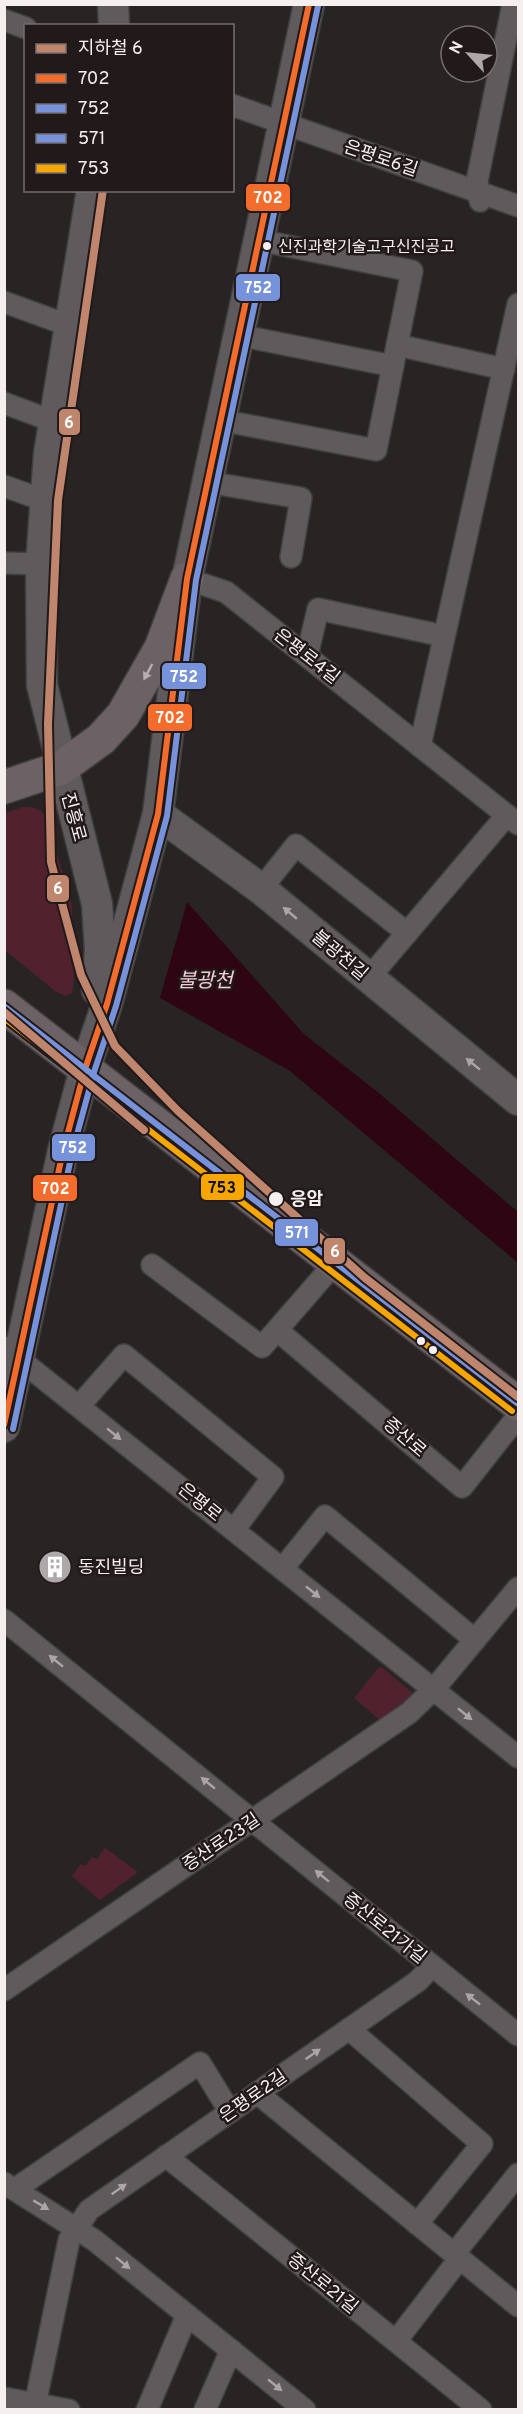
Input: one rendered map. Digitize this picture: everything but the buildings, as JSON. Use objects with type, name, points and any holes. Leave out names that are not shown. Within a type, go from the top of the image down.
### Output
[{"type":"main road","points":[[113,4],[114,24]]},
{"type":"main road","points":[[4,1427],[12,1352],[85,1069],[107,1004],[158,814],[187,579],[309,4]]},
{"type":"main road","name":"진흥로","points":[[85,1069],[100,968],[99,920],[97,904],[42,685],[41,564],[54,422],[92,192]]},
{"type":"main road","points":[[4,787],[61,768],[100,739],[123,715],[161,648],[187,579]]},
{"type":"main road","name":"불광천길","points":[[158,814],[261,889],[368,979],[519,1100]]},
{"type":"main road","points":[[4,1006],[519,1404]]},
{"type":"street","points":[[479,197],[477,181],[513,4]]},
{"type":"street","points":[[4,20],[24,27]]},
{"type":"street","name":"은평로6길","points":[[234,106],[479,197],[519,206]]},
{"type":"street","points":[[220,420],[376,450],[412,271],[258,240]]},
{"type":"street","points":[[4,302],[70,326]]},
{"type":"street","points":[[420,746],[519,304]]},
{"type":"street","points":[[238,335],[504,369]]},
{"type":"street","points":[[4,403],[54,422]]},
{"type":"street","points":[[207,482],[301,498],[291,557]]},
{"type":"street","points":[[4,486],[46,501]]},
{"type":"street","points":[[4,563],[41,564]]},
{"type":"street","name":"은평로4길","points":[[187,579],[226,592],[513,820],[407,933],[368,979]]},
{"type":"street","points":[[307,656],[318,609],[444,636]]},
{"type":"street","points":[[261,889],[296,845],[407,933]]},
{"type":"street","points":[[152,1265],[262,1347],[335,1263]]},
{"type":"street","name":"증산로","points":[[277,1330],[462,1487],[519,1416]]},
{"type":"street","name":"은평로","points":[[12,1352],[79,1406],[234,1530],[273,1477],[124,1355],[79,1406]]},
{"type":"street","points":[[283,1568],[325,1516],[476,1640]]},
{"type":"street","points":[[234,1530],[519,1757]]},
{"type":"street","name":"증산로23길","points":[[4,1990],[410,1713],[434,1689],[519,1588]]},
{"type":"street","points":[[4,1620],[253,1820]]},
{"type":"street","name":"증산로21가길","points":[[253,1820],[519,2035]]},
{"type":"street","name":"은평로2길","points":[[35,2407],[69,2240],[89,2210],[418,1981],[432,1966]]},
{"type":"street","points":[[349,2029],[482,2144],[417,2224]]},
{"type":"street","points":[[230,2112],[200,2063],[10,2186],[76,2228],[305,2409]]},
{"type":"street","points":[[257,2093],[518,2306]]},
{"type":"street","name":"증산로21길","points":[[166,2156],[481,2409]]},
{"type":"street","points":[[396,2341],[519,2174]]},
{"type":"street","points":[[147,2409],[187,2315]]},
{"type":"street","points":[[205,2409],[231,2350]]},
{"type":"street","points":[[4,2398],[35,2407],[69,2409]]},
{"type":"shaded area","points":[[22,807],[37,809],[47,819],[72,905],[74,980],[72,993],[65,996],[55,991],[5,950],[5,813]]},
{"type":"shaded area","points":[[380,1666],[414,1694],[402,1709],[380,1720],[354,1698]]},
{"type":"shaded area","points":[[105,1848],[138,1872],[100,1900],[72,1876],[81,1864],[85,1866],[92,1857],[97,1859]]},
{"type":"water","name":"불광천","points":[[187,902],[304,1034],[380,1094],[518,1212],[518,1263],[290,1071],[160,998]]},
{"type":"metro line","name":"6","points":[[103,192],[58,500],[48,724],[51,862],[81,975],[115,1046],[178,1111],[365,1278],[518,1397]]},
{"type":"metro line","name":"6","points":[[4,1012],[144,1130]]},
{"type":"transit line","name":"702","points":[[4,1425],[63,1151],[85,1069],[107,1004],[158,814],[187,579],[309,4]]},
{"type":"transit line","name":"752","points":[[13,1429],[72,1153],[94,1072],[116,1006],[167,816],[196,580],[318,6]]},
{"type":"transit line","name":"571","points":[[4,1006],[518,1404]]},
{"type":"transit line","name":"753","points":[[4,1018],[512,1411]]},
{"type":"place","name":"신진과학기술고구신진공고","points":[[267,246]]},
{"type":"place","name":"응암","points":[[276,1199]]},
{"type":"place","name":"동진빌딩","points":[[55,1567]]}]
